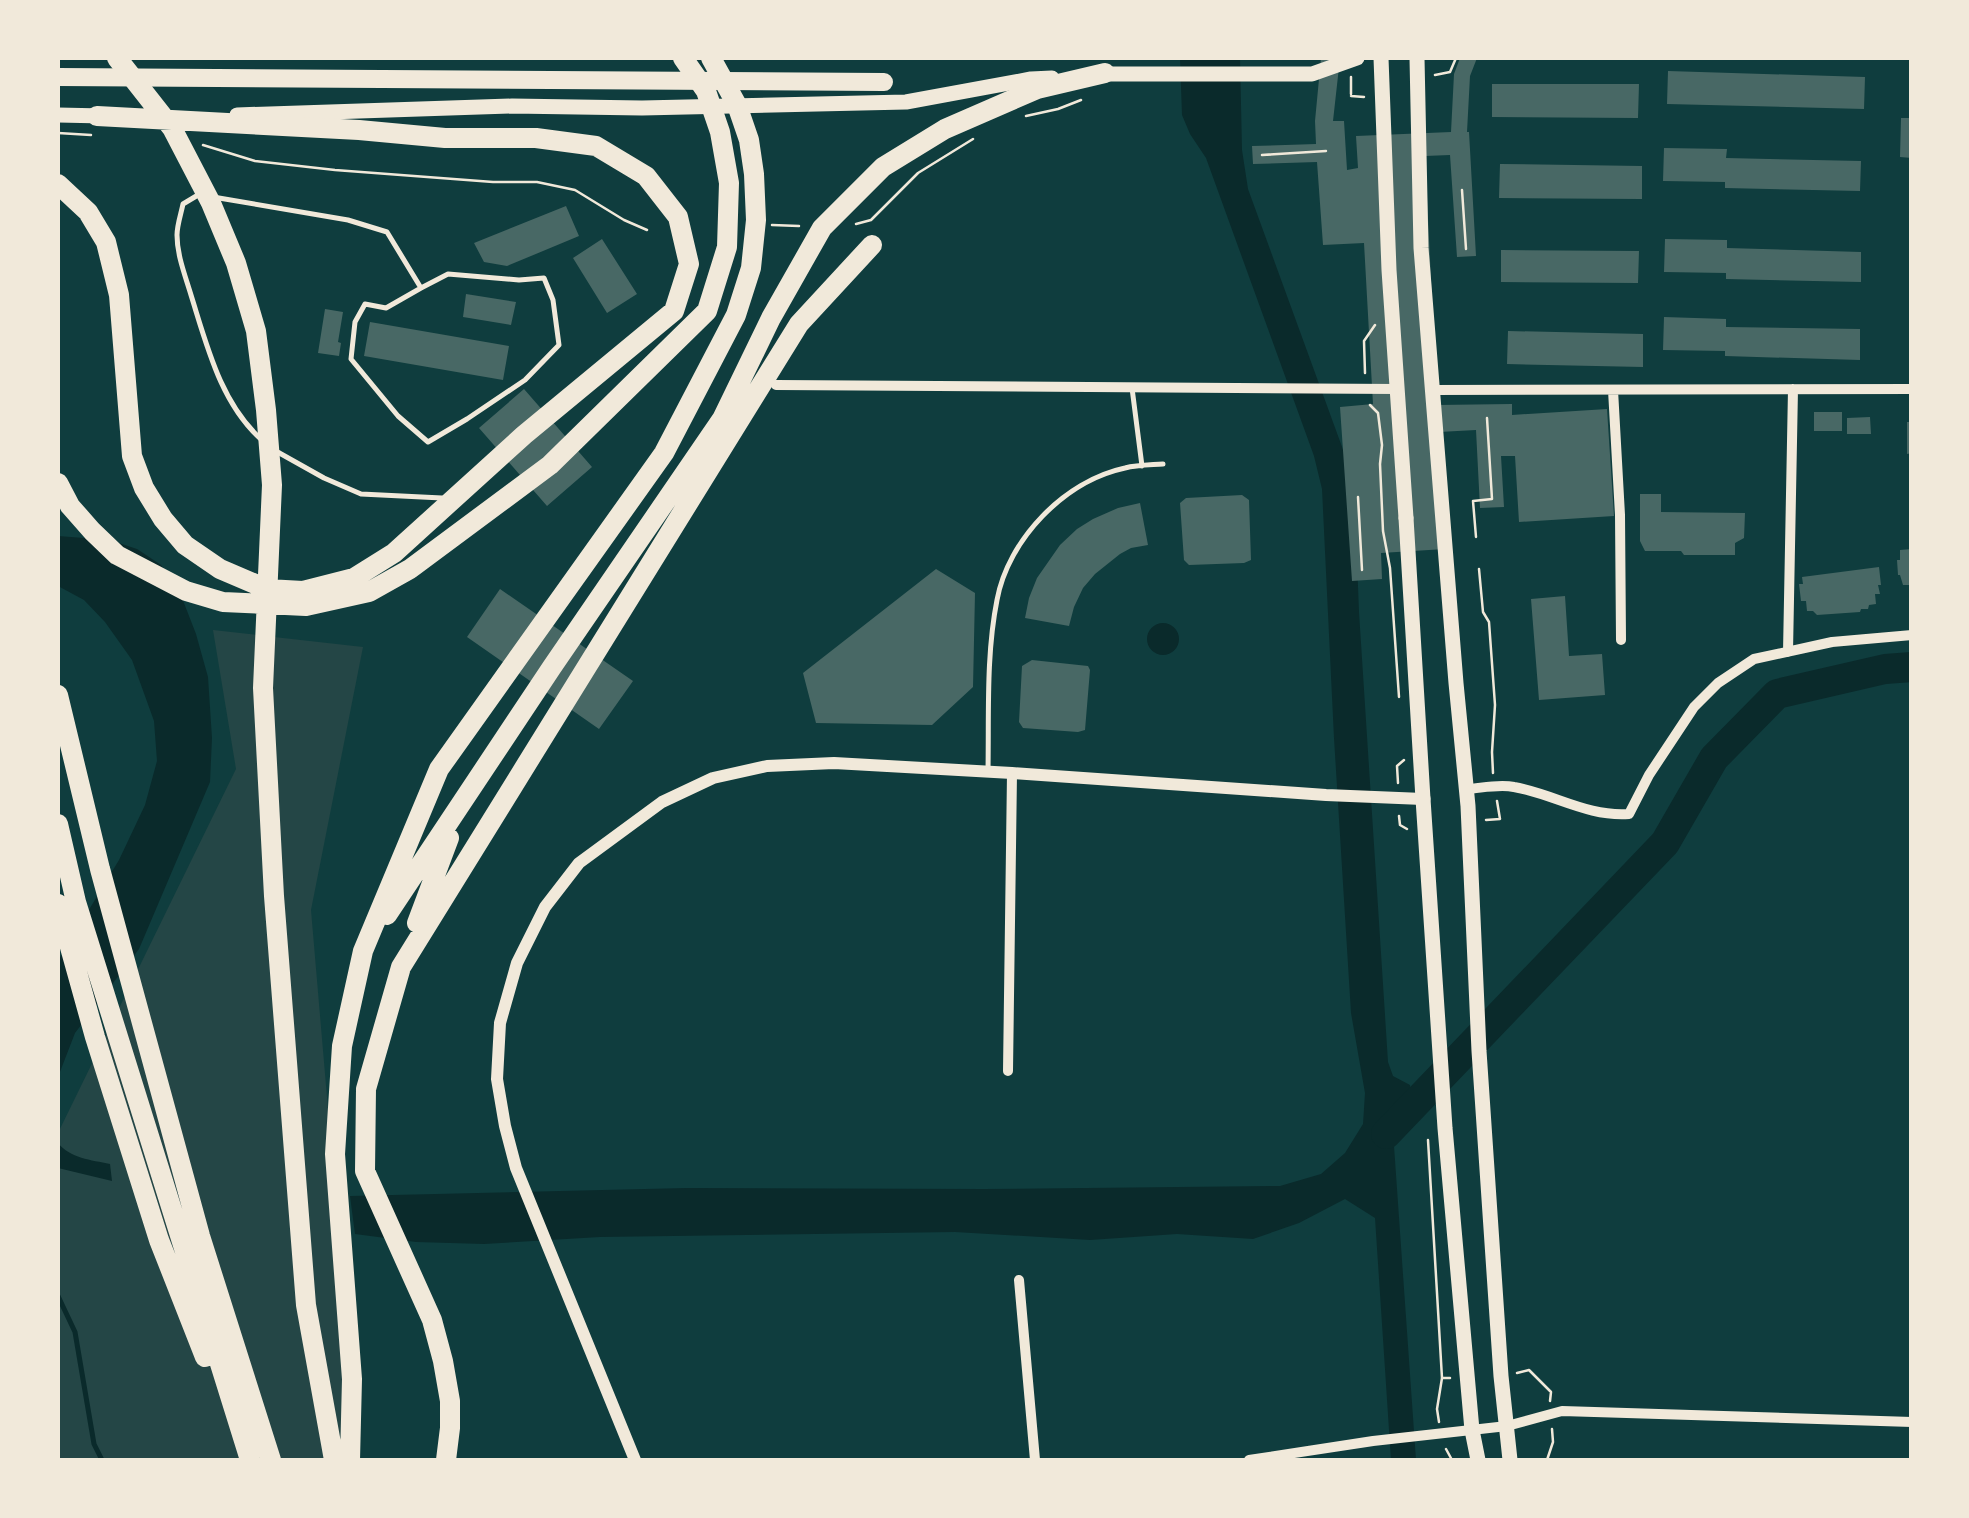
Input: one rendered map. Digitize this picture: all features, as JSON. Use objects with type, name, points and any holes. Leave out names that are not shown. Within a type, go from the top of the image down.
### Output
[{"type":"highway","points":[[117,58],[172,128],[211,203],[236,263],[256,331],[272,485],[263,688],[274,896],[306,1305],[334,1460]]},
{"type":"highway","points":[[58,483],[70,506],[116,555],[186,591],[223,602],[306,606],[368,592],[410,570],[550,465],[707,311],[727,247],[730,183],[720,132],[706,91],[683,58]]},
{"type":"highway","points":[[350,1460],[352,1379],[335,1154],[342,1046],[363,951],[439,769],[664,453],[736,314],[751,268],[756,220],[754,174],[738,105],[711,58]]},
{"type":"highway","points":[[363,951],[722,419],[771,318],[822,228],[883,167],[946,129],[1037,89],[1105,73]]},
{"type":"highway","points":[[58,77],[884,82]]},
{"type":"highway","points":[[58,184],[88,212],[106,242],[119,295],[132,456],[144,488],[162,519],[185,546],[220,569],[267,589],[303,590],[354,578],[394,553],[524,435],[674,311],[688,264],[678,217],[646,176],[596,146],[536,138],[445,138],[359,130],[96,126]]},
{"type":"highway","points":[[401,968],[799,324],[872,245]]},
{"type":"highway","points":[[58,696],[100,869],[200,1236],[271,1460]]},
{"type":"highway","points":[[446,1460],[450,1401],[432,1320],[365,1171],[366,1089],[401,968],[461,806]]},
{"type":"highway","points":[[58,824],[63,910],[95,1037],[159,1240],[248,1460]]},
{"type":"highway","points":[[63,910],[113,1022],[248,1460]]},
{"type":"main road","points":[[58,115],[96,126],[512,106],[642,108],[906,102],[1031,80],[1105,73],[1312,74],[1358,58]]},
{"type":"main road","points":[[1381,58],[1389,270],[1440,1062],[1472,1430],[1478,1460]]},
{"type":"main road","points":[[1417,58],[1421,248],[1467,789],[1478,1051],[1510,1460]]},
{"type":"street","points":[[776,386],[1398,389]]},
{"type":"street","points":[[1788,652],[1793,389]]},
{"type":"street","points":[[1432,390],[1912,389]]},
{"type":"street","points":[[1613,390],[1621,640]]},
{"type":"street","points":[[1467,789],[1509,786],[1583,810],[1629,814],[1694,706],[1718,683],[1754,659],[1832,642],[1912,635]]},
{"type":"street","points":[[635,1460],[516,1168],[498,1079],[500,1022],[517,963],[545,907],[579,863],[662,802],[713,778],[768,766],[834,763],[1424,799]]},
{"type":"street","points":[[1008,1071],[1012,773]]},
{"type":"street","points":[[1019,1280],[1035,1460]]},
{"type":"street","points":[[1249,1460],[1508,1426],[1562,1411],[1912,1422]]},
{"type":"lane","points":[[421,288],[387,232],[348,220],[198,195],[182,204],[177,233],[180,260],[220,378],[250,428],[276,452],[362,494],[453,499]]},
{"type":"lane","points":[[448,274],[518,280],[544,278],[553,300],[559,345],[524,380],[428,442],[398,416],[351,359],[355,322],[365,304],[386,308],[421,288],[448,274]]},
{"type":"lane","points":[[1132,388],[1142,466]]},
{"type":"lane","points":[[988,772],[996,601],[1016,550],[1061,499],[1094,478],[1124,468],[1163,464]]},
{"type":"path","points":[[1014,120],[1058,109]]},
{"type":"path","points":[[58,133],[96,126]]},
{"type":"path","points":[[854,224],[870,220],[918,173],[984,132]]},
{"type":"path","points":[[190,140],[255,161],[493,182],[537,182],[574,190],[647,230]]},
{"type":"path","points":[[1262,154],[1326,152]]},
{"type":"path","points":[[1462,190],[1466,249]]},
{"type":"path","points":[[1364,341],[1366,401],[1378,413],[1382,445],[1383,530],[1390,568],[1400,704]]},
{"type":"path","points":[[1476,536],[1473,501],[1492,499],[1487,418]]},
{"type":"path","points":[[1358,497],[1362,570]]},
{"type":"path","points":[[1480,569],[1483,612],[1489,622],[1495,705],[1494,780]]},
{"type":"path","points":[[1397,766],[1404,762]]},
{"type":"path","points":[[1469,822],[1500,819]]},
{"type":"path","points":[[1400,825],[1425,824]]},
{"type":"path","points":[[1427,1126],[1442,1378]]},
{"type":"shaded area","points":[[1180,58],[1240,58],[1242,150],[1248,189],[1349,466],[1355,509],[1388,1062],[1393,1076],[1410,1085],[1415,1117],[1394,1146],[1416,1460],[1391,1460],[1375,1218],[1345,1199],[1299,1223],[1253,1239],[1177,1234],[1090,1240],[955,1232],[600,1237],[484,1244],[416,1242],[355,1234],[350,1196],[687,1188],[1280,1186],[1321,1174],[1345,1153],[1363,1124],[1365,1093],[1351,1013],[1322,489],[1314,456],[1206,158],[1182,115]]},
{"type":"shaded area","points":[[58,536],[110,540],[137,549],[161,565],[177,585],[208,677],[212,738],[210,782],[139,949],[75,1033],[58,1077],[58,961],[119,860],[145,805],[157,761],[154,721],[132,660],[84,600],[58,586]]},
{"type":"shaded area","points":[[1163,623],[1175,627],[1179,639],[1175,651],[1163,655],[1151,651],[1147,639],[1151,627]]},
{"type":"shaded area","points":[[213,630],[363,647],[311,910],[358,1460],[58,1460],[58,1133],[236,769]]},
{"type":"shaded area","points":[[58,1143],[75,1155],[110,1164],[112,1181],[58,1168]]},
{"type":"building","points":[[1321,58],[1340,58],[1333,121],[1344,121],[1347,170],[1358,168],[1356,136],[1451,132],[1454,74],[1460,58],[1477,58],[1470,76],[1467,132],[1476,256],[1457,257],[1450,155],[1425,156],[1437,405],[1512,404],[1512,415],[1607,409],[1614,516],[1519,522],[1515,456],[1501,456],[1504,507],[1480,508],[1476,430],[1439,432],[1445,549],[1381,553],[1382,579],[1352,581],[1340,407],[1373,404],[1364,243],[1323,245],[1317,162],[1253,164],[1252,146],[1316,144]]},
{"type":"building","points":[[1668,71],[1865,77],[1864,109],[1667,104]]},
{"type":"building","points":[[1492,84],[1639,84],[1638,118],[1492,117]]},
{"type":"building","points":[[1901,118],[1912,118],[1912,158],[1900,157]]},
{"type":"building","points":[[1664,148],[1727,149],[1726,158],[1861,161],[1860,191],[1725,188],[1725,182],[1663,181]]},
{"type":"building","points":[[1500,164],[1642,166],[1642,199],[1499,198]]},
{"type":"building","points":[[566,206],[579,236],[507,266],[484,262],[474,243]]},
{"type":"building","points":[[602,239],[637,294],[607,313],[573,258]]},
{"type":"building","points":[[1665,239],[1727,240],[1727,248],[1861,252],[1861,282],[1726,279],[1726,273],[1664,272]]},
{"type":"building","points":[[1501,250],[1639,251],[1638,283],[1501,282]]},
{"type":"building","points":[[466,294],[516,302],[511,325],[463,317]]},
{"type":"building","points":[[325,309],[343,312],[339,356],[318,353]]},
{"type":"building","points":[[1664,317],[1726,319],[1726,327],[1860,329],[1860,360],[1663,350]]},
{"type":"building","points":[[370,322],[509,346],[503,380],[364,356]]},
{"type":"building","points":[[1508,331],[1643,334],[1643,367],[1507,364]]},
{"type":"building","points":[[524,389],[592,467],[547,506],[479,428]]},
{"type":"building","points":[[1814,412],[1842,412],[1842,431],[1814,431]]},
{"type":"building","points":[[1870,417],[1871,434],[1847,434],[1847,418]]},
{"type":"building","points":[[1907,422],[1912,422],[1912,453],[1907,454]]},
{"type":"building","points":[[1640,494],[1661,494],[1661,512],[1745,513],[1744,538],[1735,543],[1735,555],[1645,551],[1640,541]]},
{"type":"building","points":[[1242,495],[1249,500],[1251,560],[1189,565],[1184,560],[1180,503],[1186,498]]},
{"type":"building","points":[[1140,503],[1148,545],[1120,554],[1095,574],[1083,588],[1069,626],[1025,618],[1037,578],[1060,545],[1093,519]]},
{"type":"building","points":[[1912,549],[1912,585],[1903,585],[1897,560],[1900,550]]},
{"type":"building","points":[[1879,567],[1880,594],[1875,594],[1876,604],[1868,609],[1817,615],[1807,611],[1806,601],[1801,601],[1802,577]]},
{"type":"building","points":[[936,569],[975,593],[973,687],[932,725],[816,723],[803,673]]},
{"type":"building","points":[[500,589],[633,681],[599,729],[467,637]]},
{"type":"building","points":[[1565,596],[1569,656],[1602,654],[1605,695],[1539,700],[1531,599]]},
{"type":"building","points":[[1032,660],[1088,666],[1085,730],[1023,728],[1019,722],[1022,666]]},
{"type":"waterway","points":[[1386,1134],[1665,843],[1714,758],[1777,694],[1885,669],[1912,667]]},
{"type":"waterway","points":[[58,1296],[75,1332],[94,1444],[102,1460]]}]
